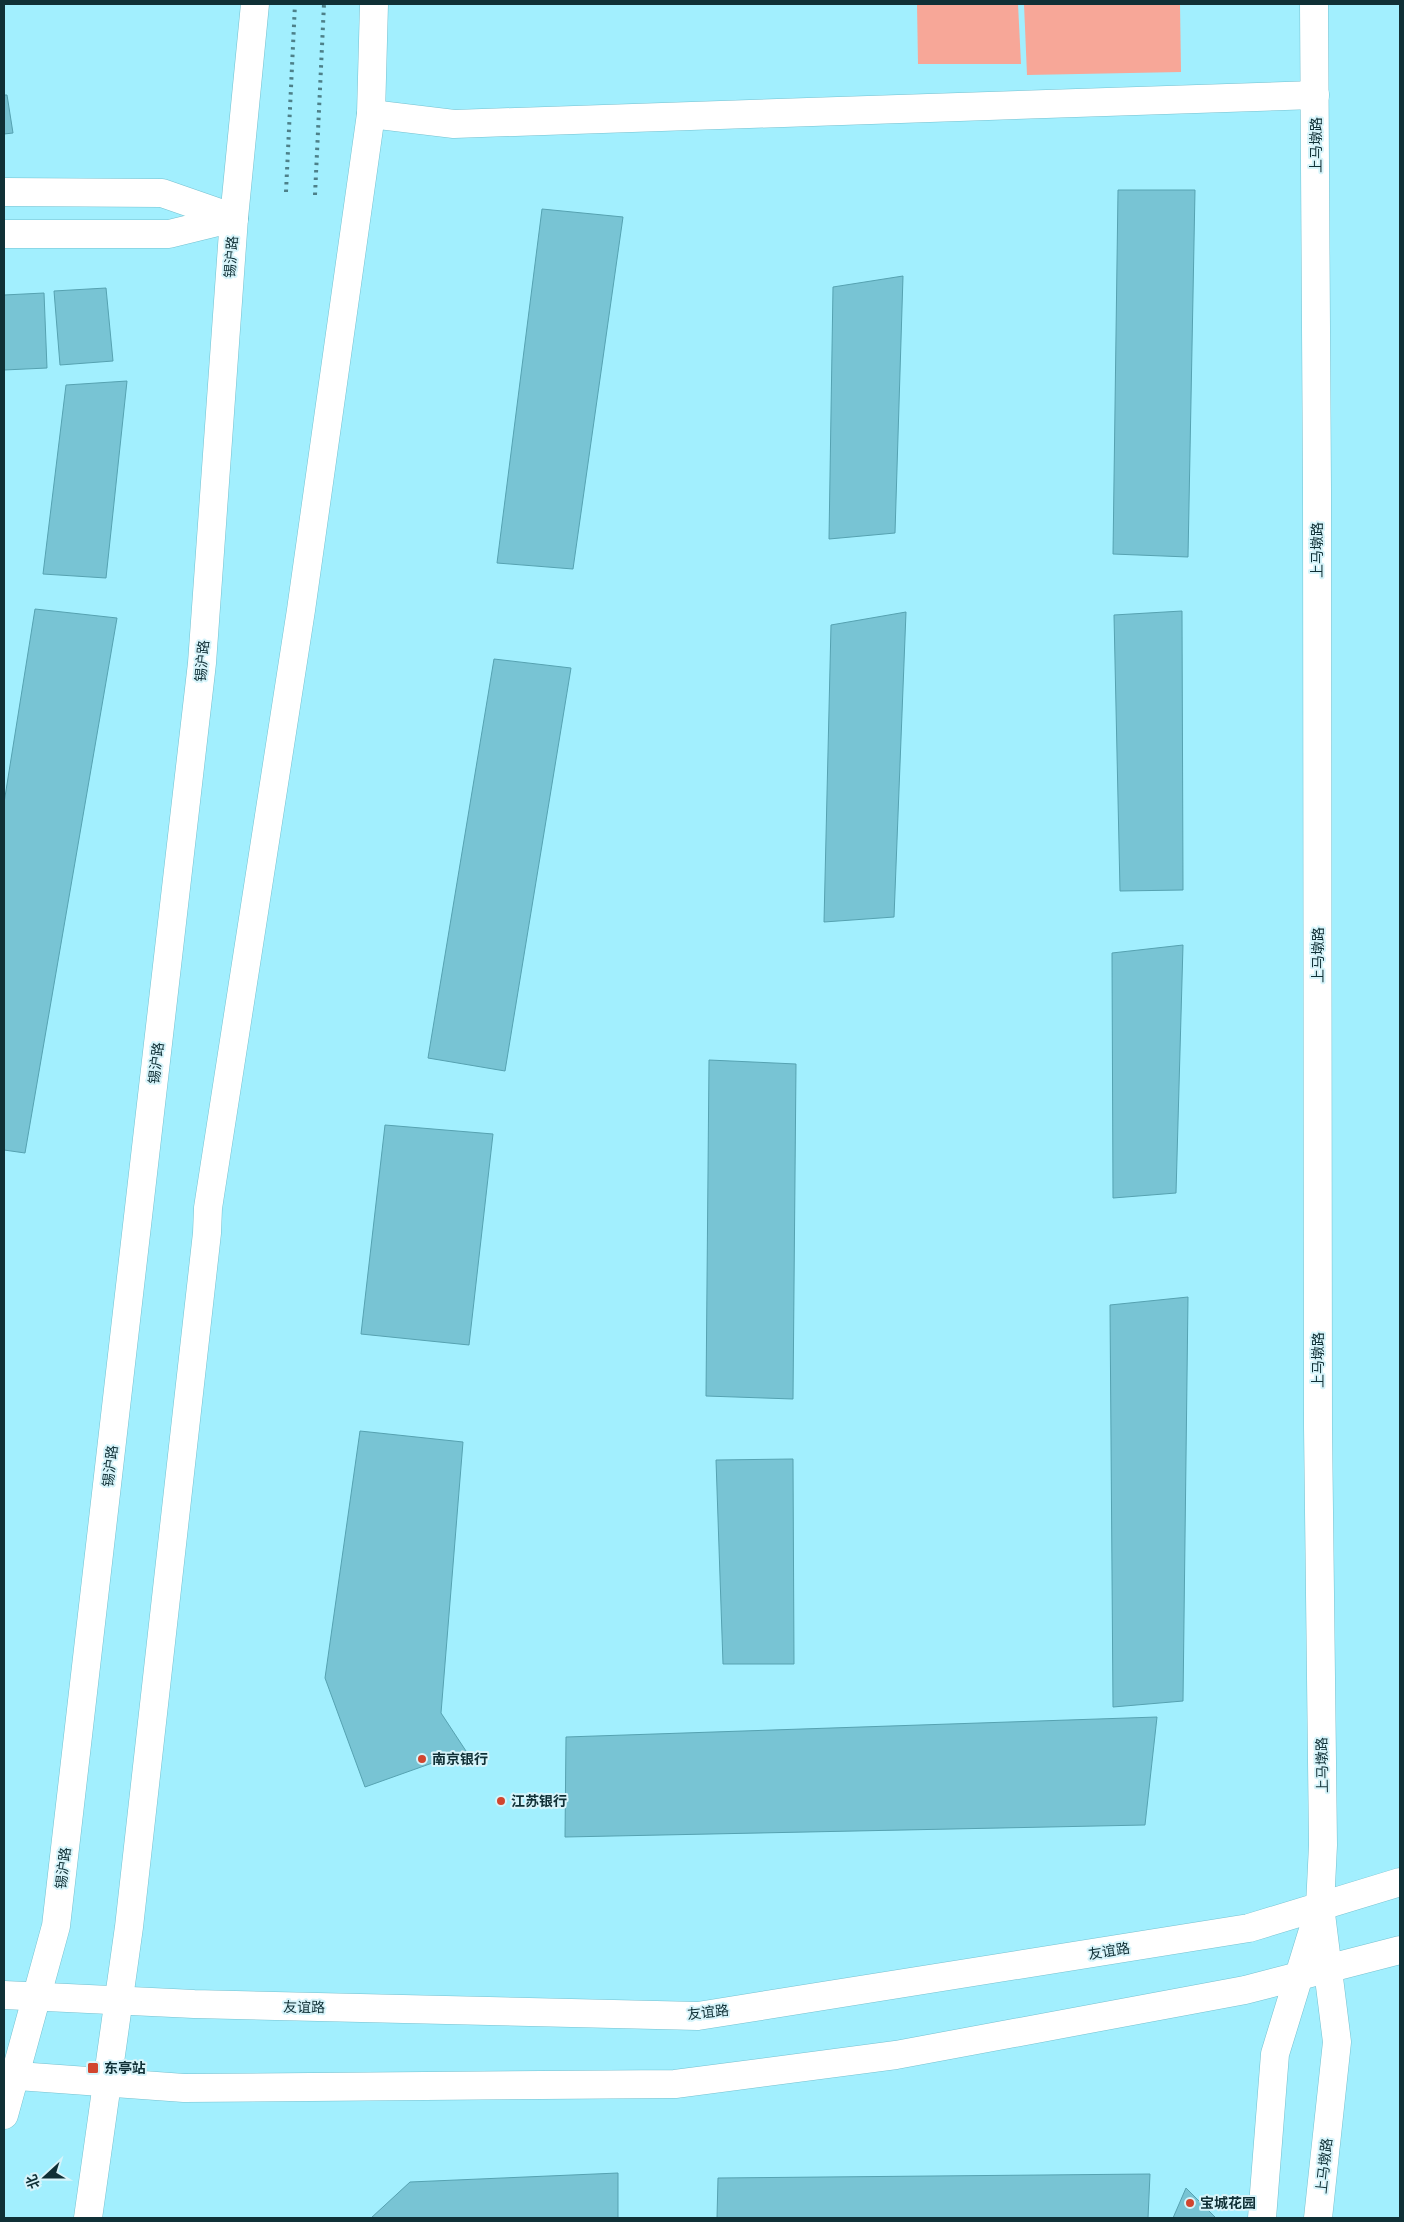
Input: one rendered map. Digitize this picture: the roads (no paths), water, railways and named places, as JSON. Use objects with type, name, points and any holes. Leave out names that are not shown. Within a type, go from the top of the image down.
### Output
[{"type":"main road","name":"锡沪路","points":[[4,2115],[9,2075],[36,1997],[56,1926],[202,663],[234,218],[255,4]]},
{"type":"main road","points":[[88,2218],[129,1927],[201,1292],[208,1208],[301,610],[372,114],[374,4]]},
{"type":"main road","name":"上马墩路","points":[[1314,4],[1318,1408],[1323,1845],[1320,1906],[1337,2042],[1318,2218]]},
{"type":"main road","points":[[372,114],[454,124],[1315,95]]},
{"type":"main road","points":[[4,192],[162,193],[234,218]]},
{"type":"main road","points":[[4,234],[169,234],[234,218]]},
{"type":"main road","name":"友谊路","points":[[4,1995],[194,2004],[698,2016],[1249,1928],[1400,1882]]},
{"type":"main road","name":"上马墩路","points":[[1262,2218],[1275,2054],[1320,1906]]},
{"type":"main road","points":[[9,2075],[184,2088],[675,2084],[896,2054],[1245,1990],[1400,1950]]},
{"type":"railway","points":[[286,192],[295,4]]},
{"type":"railway","points":[[315,195],[324,4]]},
{"type":"place","name":"南京银行","points":[[422,1759]]},
{"type":"place","name":"江苏银行","points":[[501,1801]]},
{"type":"place","name":"东亭站","points":[[93,2068]]},
{"type":"place","name":"宝城花园","points":[[1190,2203]]}]
